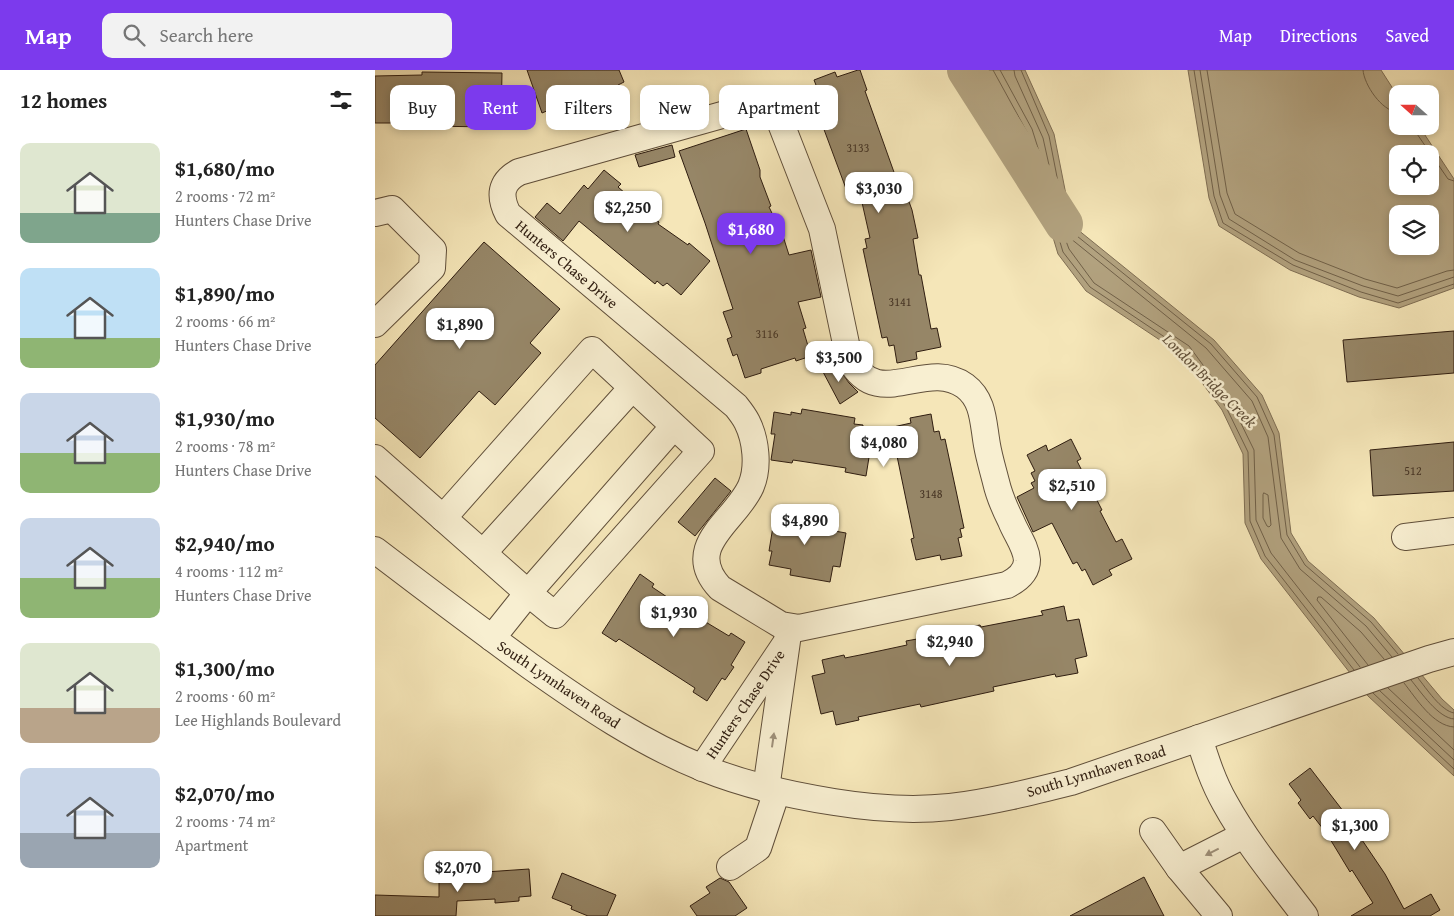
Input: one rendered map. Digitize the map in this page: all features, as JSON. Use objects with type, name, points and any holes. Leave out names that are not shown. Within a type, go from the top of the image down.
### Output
[{"type":"street","name":"Hunters Chase Drive","points":[[702,768],[788,634],[799,628],[1007,585],[1015,581],[1023,573],[1027,562],[1025,550],[1010,521],[996,484],[987,446],[982,411],[975,397],[965,386],[951,379],[936,376],[891,384],[878,384],[865,379],[855,370],[849,358],[822,229],[780,122],[773,112],[763,106],[754,106],[513,175],[505,183],[502,194],[503,204],[508,214],[736,406],[747,421],[754,440],[756,468],[751,488],[710,542],[706,555],[707,568],[713,580],[720,588],[781,625],[788,634],[772,790],[759,848],[730,866]]},
{"type":"street","points":[[375,214],[392,209],[433,250],[432,268],[377,318]]},
{"type":"street","points":[[375,458],[483,554],[555,615],[701,451],[592,350],[443,518]]},
{"type":"street","points":[[483,554],[632,388]]},
{"type":"street","points":[[492,638],[527,592],[674,426]]},
{"type":"street","points":[[1405,537],[1454,531]]},
{"type":"street","name":"South Lynnhaven Road","points":[[375,550],[492,638],[587,706],[644,740],[702,768],[739,781],[799,797],[852,805],[894,808],[949,807],[1011,797],[1071,782],[1454,652]]},
{"type":"street","points":[[1199,738],[1208,766],[1224,802],[1244,835],[1305,916]]},
{"type":"street","points":[[1153,831],[1179,868],[1219,916]]},
{"type":"street","points":[[1179,868],[1244,835]]},
{"type":"water","points":[[987,70],[1025,70],[1054,134],[1072,225],[1214,340],[1262,395],[1279,433],[1291,533],[1308,561],[1374,618],[1442,699],[1454,710],[1454,776],[1368,696],[1261,559],[1245,523],[1243,454],[1222,410],[1181,354],[1086,291],[1058,254],[1022,134]]},
{"type":"water","points":[[1188,70],[1381,70],[1391,85],[1389,85],[1389,135],[1425,135],[1432,145],[1389,145],[1389,195],[1439,195],[1439,156],[1454,179],[1454,288],[1399,308],[1359,297],[1290,270],[1219,226],[1209,198]]},
{"type":"building","points":[[527,70],[619,70],[624,82],[618,85],[546,85],[546,111],[542,113],[536,96],[536,85],[532,85]]},
{"type":"building","points":[[860,70],[867,90],[865,91],[895,175],[899,174],[912,210],[918,238],[913,239],[919,275],[921,275],[931,329],[937,328],[941,347],[916,352],[917,359],[897,363],[894,345],[889,346],[887,337],[882,338],[863,249],[867,248],[865,239],[870,238],[861,198],[855,200],[852,192],[848,194],[824,130],[838,130],[838,85],[816,85],[814,80],[835,72],[837,77]]},
{"type":"building","points":[[422,72],[502,73],[502,85],[465,85],[465,127],[455,126],[455,85],[390,85],[390,123],[375,123],[375,76],[422,75]]},
{"type":"building","points":[[746,130],[760,170],[760,177],[771,206],[769,207],[783,236],[789,255],[811,250],[821,297],[798,302],[806,328],[803,329],[811,356],[796,361],[795,358],[761,369],[761,373],[745,378],[737,354],[733,356],[727,339],[732,337],[723,312],[733,309],[679,151]]},
{"type":"building","points":[[672,145],[675,157],[639,167],[635,155]]},
{"type":"building","points":[[604,170],[621,184],[618,187],[640,208],[659,222],[658,224],[688,245],[689,243],[710,261],[681,295],[667,283],[663,286],[657,281],[655,284],[579,221],[563,241],[535,217],[547,203],[560,214],[584,185],[588,189]]},
{"type":"building","points":[[484,242],[560,309],[530,343],[541,353],[495,405],[479,391],[420,458],[375,418],[375,365]]},
{"type":"building","points":[[1454,331],[1454,373],[1347,382],[1343,340]]},
{"type":"building","points":[[835,363],[858,392],[840,404],[822,370]]},
{"type":"building","points":[[802,409],[855,418],[854,424],[863,425],[862,434],[911,423],[910,418],[931,414],[934,432],[939,431],[941,440],[945,439],[964,528],[960,529],[962,537],[958,538],[962,556],[941,560],[940,555],[916,560],[911,539],[914,538],[897,456],[870,451],[866,476],[845,472],[846,468],[793,460],[792,463],[771,460],[775,434],[771,434],[774,412],[791,415],[791,412],[801,414]]},
{"type":"building","points":[[1071,439],[1081,459],[1077,461],[1102,510],[1100,511],[1116,542],[1122,539],[1132,559],[1109,570],[1112,575],[1093,585],[1085,569],[1082,571],[1077,562],[1073,564],[1052,523],[1033,532],[1017,497],[1034,488],[1031,483],[1035,481],[1031,473],[1035,471],[1027,455],[1046,445],[1048,451]]},
{"type":"building","points":[[1454,442],[1454,491],[1373,496],[1370,450]]},
{"type":"building","points":[[715,478],[731,491],[695,536],[678,522]]},
{"type":"building","points":[[776,508],[814,515],[812,527],[846,533],[840,567],[833,566],[830,582],[790,575],[791,569],[769,565],[772,551],[769,551]]},
{"type":"building","points":[[640,574],[654,584],[652,587],[694,615],[729,636],[731,633],[745,642],[731,665],[734,667],[725,680],[722,678],[707,701],[693,692],[695,688],[619,639],[616,642],[602,633]]},
{"type":"building","points":[[1064,606],[1067,621],[1079,619],[1087,656],[1075,659],[1078,673],[1056,677],[1055,674],[993,687],[994,691],[921,707],[920,704],[858,717],[859,720],[836,725],[833,711],[821,714],[812,676],[825,673],[822,660],[844,655],[845,658],[907,645],[906,641],[928,637],[931,651],[961,644],[958,629],[980,625],[981,627],[1043,615],[1041,611]]},
{"type":"building","points":[[1310,768],[1360,833],[1358,834],[1385,874],[1404,909],[1431,894],[1440,910],[1430,916],[1351,916],[1373,903],[1352,870],[1350,872],[1327,834],[1313,816],[1310,819],[1298,803],[1301,800],[1289,784]]},
{"type":"building","points":[[439,866],[456,866],[456,874],[529,869],[531,896],[519,897],[519,901],[495,903],[495,899],[457,901],[456,916],[375,916],[375,895],[439,897]]},
{"type":"building","points":[[562,873],[616,895],[607,916],[588,916],[571,909],[572,906],[552,898]]},
{"type":"building","points":[[1144,877],[1164,916],[1070,916]]},
{"type":"building","points":[[720,878],[729,882],[747,908],[735,916],[697,916],[690,906],[710,893],[706,887]]},
{"type":"waterway","name":"London Bridge Creek","points":[[966,70],[1064,224]]}]
